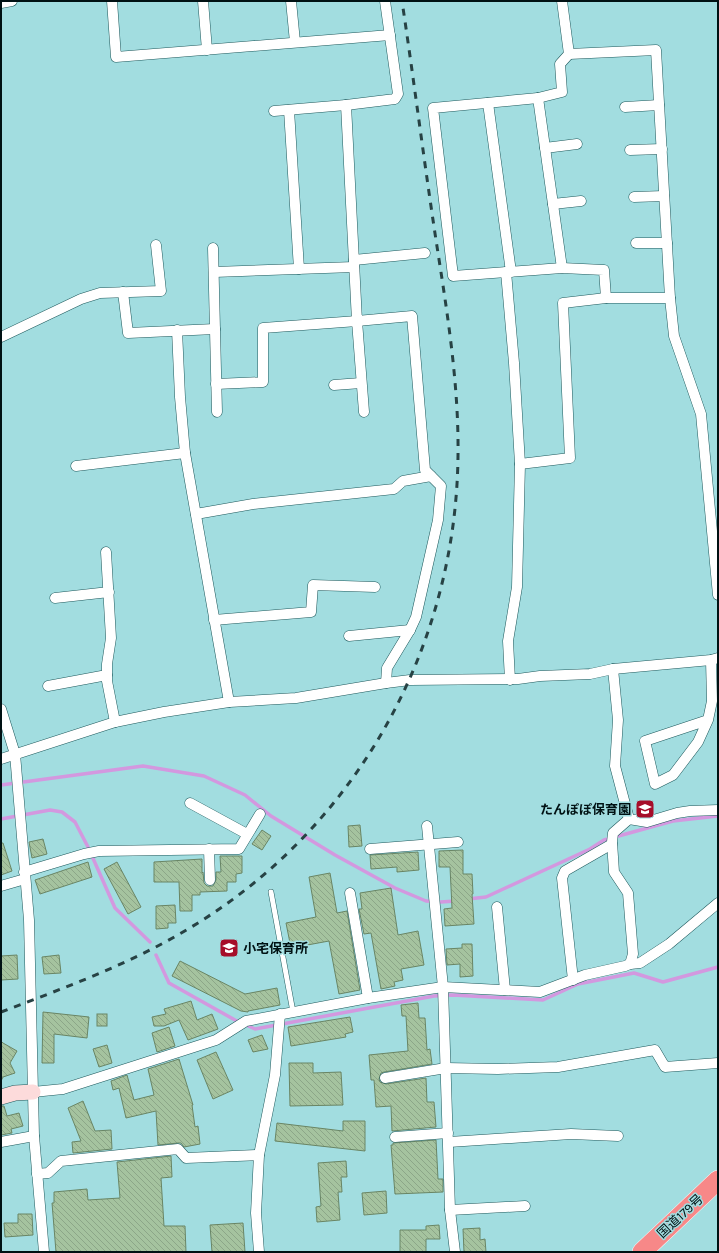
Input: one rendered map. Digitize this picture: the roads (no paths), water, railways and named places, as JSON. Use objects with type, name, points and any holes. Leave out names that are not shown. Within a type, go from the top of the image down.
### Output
[{"type":"highway","name":"国道179号","points":[[642,1252],[718,1180]]},
{"type":"street","points":[[1,2],[12,1]]},
{"type":"street","points":[[112,1],[116,57],[390,35]]},
{"type":"street","points":[[203,1],[207,50]]},
{"type":"street","points":[[291,1],[295,42]]},
{"type":"street","points":[[274,111],[394,99],[398,94],[385,1]]},
{"type":"street","points":[[562,1],[569,54]]},
{"type":"street","points":[[606,298],[604,270],[562,268],[452,276],[432,108],[538,98],[562,92],[560,64],[569,54],[656,50],[670,298],[674,336],[701,414],[718,595]]},
{"type":"street","points":[[538,98],[562,268]]},
{"type":"street","points":[[488,103],[508,272],[520,464],[517,587],[508,642],[510,680]]},
{"type":"street","points":[[346,105],[357,321],[364,412]]},
{"type":"street","points":[[625,107],[659,105]]},
{"type":"street","points":[[289,110],[298,269]]},
{"type":"street","points":[[545,148],[577,144]]},
{"type":"street","points":[[630,150],[662,149]]},
{"type":"street","points":[[634,197],[664,196]]},
{"type":"street","points":[[553,204],[582,201]]},
{"type":"street","points":[[636,243],[667,243]]},
{"type":"street","points":[[1,337],[81,299],[100,293],[161,291],[156,245]]},
{"type":"street","points":[[213,248],[217,412]]},
{"type":"street","points":[[214,272],[298,269],[425,253]]},
{"type":"street","points":[[123,292],[128,333],[215,329]]},
{"type":"street","points":[[520,464],[570,458],[563,303],[606,298],[670,298]]},
{"type":"street","points":[[216,384],[263,382],[264,328],[412,316],[425,470],[441,486],[438,520],[416,617],[410,630],[387,668],[386,683]]},
{"type":"street","points":[[177,330],[180,397],[185,453],[229,702]]},
{"type":"street","points":[[334,385],[361,383]]},
{"type":"street","points":[[76,466],[185,453]]},
{"type":"street","points":[[196,514],[253,504],[394,489],[403,481],[431,476]]},
{"type":"street","points":[[106,552],[111,638],[107,664],[107,681],[115,722]]},
{"type":"street","points":[[214,620],[311,612],[313,585],[375,587]]},
{"type":"street","points":[[55,598],[109,592]]},
{"type":"street","points":[[349,636],[410,630]]},
{"type":"street","points":[[1,759],[115,722],[164,712],[229,702],[296,698],[410,680],[510,680],[540,676],[590,674],[613,669],[714,659],[712,702],[708,720],[698,742],[673,775],[655,784],[645,741],[708,720]]},
{"type":"street","points":[[613,669],[618,720],[615,766],[629,819]]},
{"type":"street","points":[[48,686],[107,675]]},
{"type":"street","points":[[1,709],[15,754],[29,920],[34,1136],[44,1252]]},
{"type":"street","points":[[190,803],[247,834]]},
{"type":"street","points":[[629,819],[647,822],[677,813],[718,810]]},
{"type":"street","points":[[1,886],[84,854],[99,851],[239,848],[260,814]]},
{"type":"street","points":[[629,819],[613,833],[612,844],[614,872],[628,893],[633,954],[630,964]]},
{"type":"street","points":[[427,826],[442,987],[450,1210],[455,1252]]},
{"type":"street","points":[[370,848],[458,842]]},
{"type":"street","points":[[573,980],[562,878],[565,871],[612,844]]},
{"type":"street","points":[[209,849],[210,880]]},
{"type":"street","points":[[350,893],[368,998]]},
{"type":"street","points":[[1,1097],[15,1093],[63,1089],[216,1040],[246,1021],[280,1014],[368,998],[442,987],[540,992],[585,975],[630,964],[640,964],[669,944],[718,903]]},
{"type":"street","points":[[497,907],[505,990]]},
{"type":"street","points":[[259,1252],[256,1213],[259,1155],[275,1075],[280,1014]]},
{"type":"street","points":[[385,1078],[446,1068],[498,1069],[558,1067],[655,1050],[665,1067],[718,1063]]},
{"type":"street","points":[[395,1137],[448,1138],[571,1134],[618,1136]]},
{"type":"street","points":[[1,1142],[34,1136]]},
{"type":"street","points":[[37,1174],[48,1173],[60,1161],[178,1149],[186,1158],[259,1155]]},
{"type":"street","points":[[450,1210],[525,1206]]},
{"type":"lane","points":[[271,892],[292,1012]]},
{"type":"waterway","points":[[1,785],[143,766],[204,776],[245,795],[271,816],[335,855],[395,888],[426,901],[455,901]]},
{"type":"waterway","points":[[1,819],[50,810],[62,812],[75,822],[88,847],[115,908],[150,942]]},
{"type":"waterway","points":[[468,899],[486,897],[590,849],[604,840],[673,821],[718,816]]},
{"type":"waterway","points":[[156,955],[169,983],[235,1020],[255,1029],[434,996],[453,995],[543,1000],[578,984],[634,973],[663,982],[718,967]]},
{"type":"railway","points":[[1,1012],[96,975],[166,942],[188,929],[247,888],[300,840],[346,787],[385,728],[416,664],[438,597],[453,528],[458,456],[458,429],[457,402],[448,321],[402,1]]},
{"type":"place","name":"たんぽぽ保育園","points":[[645,809]]},
{"type":"place","name":"小宅保育所","points":[[229,948]]}]
